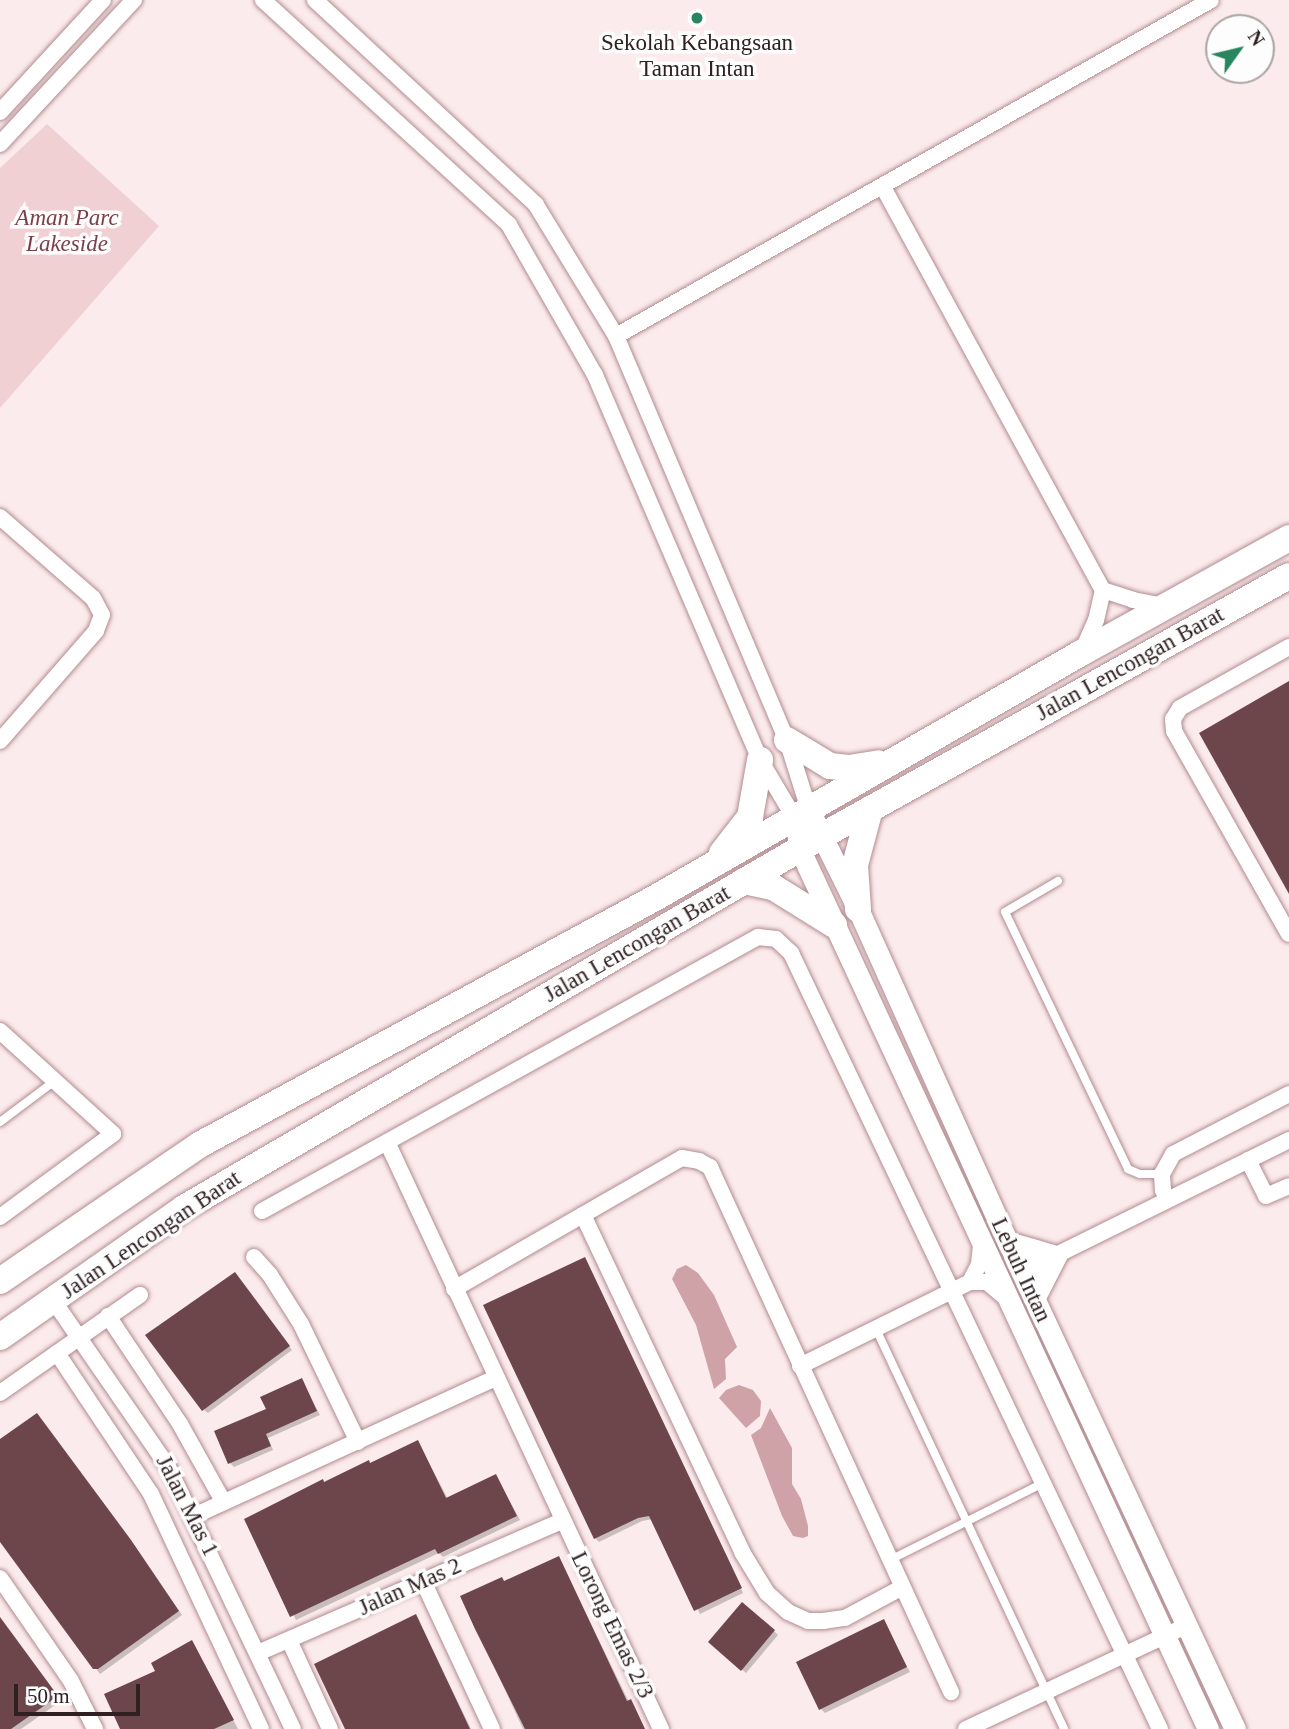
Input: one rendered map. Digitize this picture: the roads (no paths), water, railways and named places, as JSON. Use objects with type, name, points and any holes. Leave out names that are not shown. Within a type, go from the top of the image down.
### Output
[{"type":"highway","name":"Jalan Lencongan Barat","points":[[0,1281],[201,1144],[709,867],[1081,653],[1289,538]]},
{"type":"highway","name":"Jalan Lencongan Barat","points":[[0,1337],[184,1208],[744,881],[1289,576]]},
{"type":"highway","points":[[787,740],[830,766],[849,768],[894,761]]},
{"type":"highway","points":[[709,867],[750,817],[760,760]]},
{"type":"highway","points":[[858,909],[855,865],[870,809]]},
{"type":"highway","points":[[744,881],[773,887],[834,925]]},
{"type":"main road","name":"Lebuh Intan","points":[[802,815],[834,925],[1208,1729]]},
{"type":"main road","name":"Lebuh Intan","points":[[811,843],[858,909],[1034,1299],[1235,1729]]},
{"type":"main road","points":[[1008,1242],[1056,1256],[1034,1299]]},
{"type":"street","points":[[0,112],[103,0]]},
{"type":"street","points":[[0,144],[134,0]]},
{"type":"street","points":[[263,0],[509,225],[595,374],[760,760],[802,815]]},
{"type":"street","points":[[315,0],[536,205],[616,336],[787,740],[802,815]]},
{"type":"street","points":[[616,336],[1211,0]]},
{"type":"street","points":[[883,187],[1103,590],[1096,620],[1081,653]]},
{"type":"street","points":[[0,517],[93,598],[102,615],[96,631],[3,731]]},
{"type":"street","points":[[1103,590],[1133,600],[1168,606]]},
{"type":"street","points":[[1289,647],[1180,708],[1173,719],[1174,731],[1289,934]]},
{"type":"street","points":[[262,1211],[758,937],[776,939],[791,953],[1160,1729]]},
{"type":"street","points":[[0,1030],[112,1130],[111,1138],[0,1217]]},
{"type":"street","points":[[1167,1200],[1162,1174],[1173,1154],[1289,1094]]},
{"type":"street","points":[[1022,1272],[1289,1140]]},
{"type":"street","name":"Lorong Emas 2/3","points":[[387,1142],[495,1378],[662,1729]]},
{"type":"street","points":[[454,1289],[682,1158],[699,1161],[710,1167],[888,1560],[951,1692]]},
{"type":"street","points":[[1248,1160],[1266,1196],[1289,1186]]},
{"type":"street","points":[[583,1215],[742,1552],[767,1593],[788,1612],[808,1621],[823,1621],[845,1618],[901,1588]]},
{"type":"street","points":[[970,1282],[978,1264],[981,1244]]},
{"type":"street","points":[[254,1257],[270,1275],[301,1324],[358,1442]]},
{"type":"street","points":[[800,1366],[970,1282],[987,1282],[1005,1297]]},
{"type":"street","points":[[0,1393],[140,1294]]},
{"type":"street","name":"Jalan Mas 1","points":[[53,1300],[154,1444],[194,1516],[293,1729]]},
{"type":"street","points":[[108,1317],[180,1424],[223,1501]]},
{"type":"street","points":[[57,1353],[151,1493],[261,1729]]},
{"type":"street","points":[[194,1516],[495,1378]]},
{"type":"street","name":"Jalan Mas 2","points":[[258,1653],[562,1521]]},
{"type":"street","points":[[0,1578],[71,1681],[95,1729]]},
{"type":"street","points":[[423,1581],[492,1729]]},
{"type":"street","points":[[966,1729],[1186,1626]]},
{"type":"street","points":[[289,1640],[330,1729]]},
{"type":"lane","points":[[1058,881],[1004,912],[1128,1169],[1140,1174],[1162,1174]]},
{"type":"lane","points":[[0,1122],[57,1080]]},
{"type":"lane","points":[[876,1329],[1064,1729]]},
{"type":"lane","points":[[888,1560],[1043,1483]]},
{"type":"place","name":"Sekolah Kebangsaan Taman Intan","points":[[697,18]]},
{"type":"park label","name":"Aman Parc Lakeside","points":[[67,231]]}]
